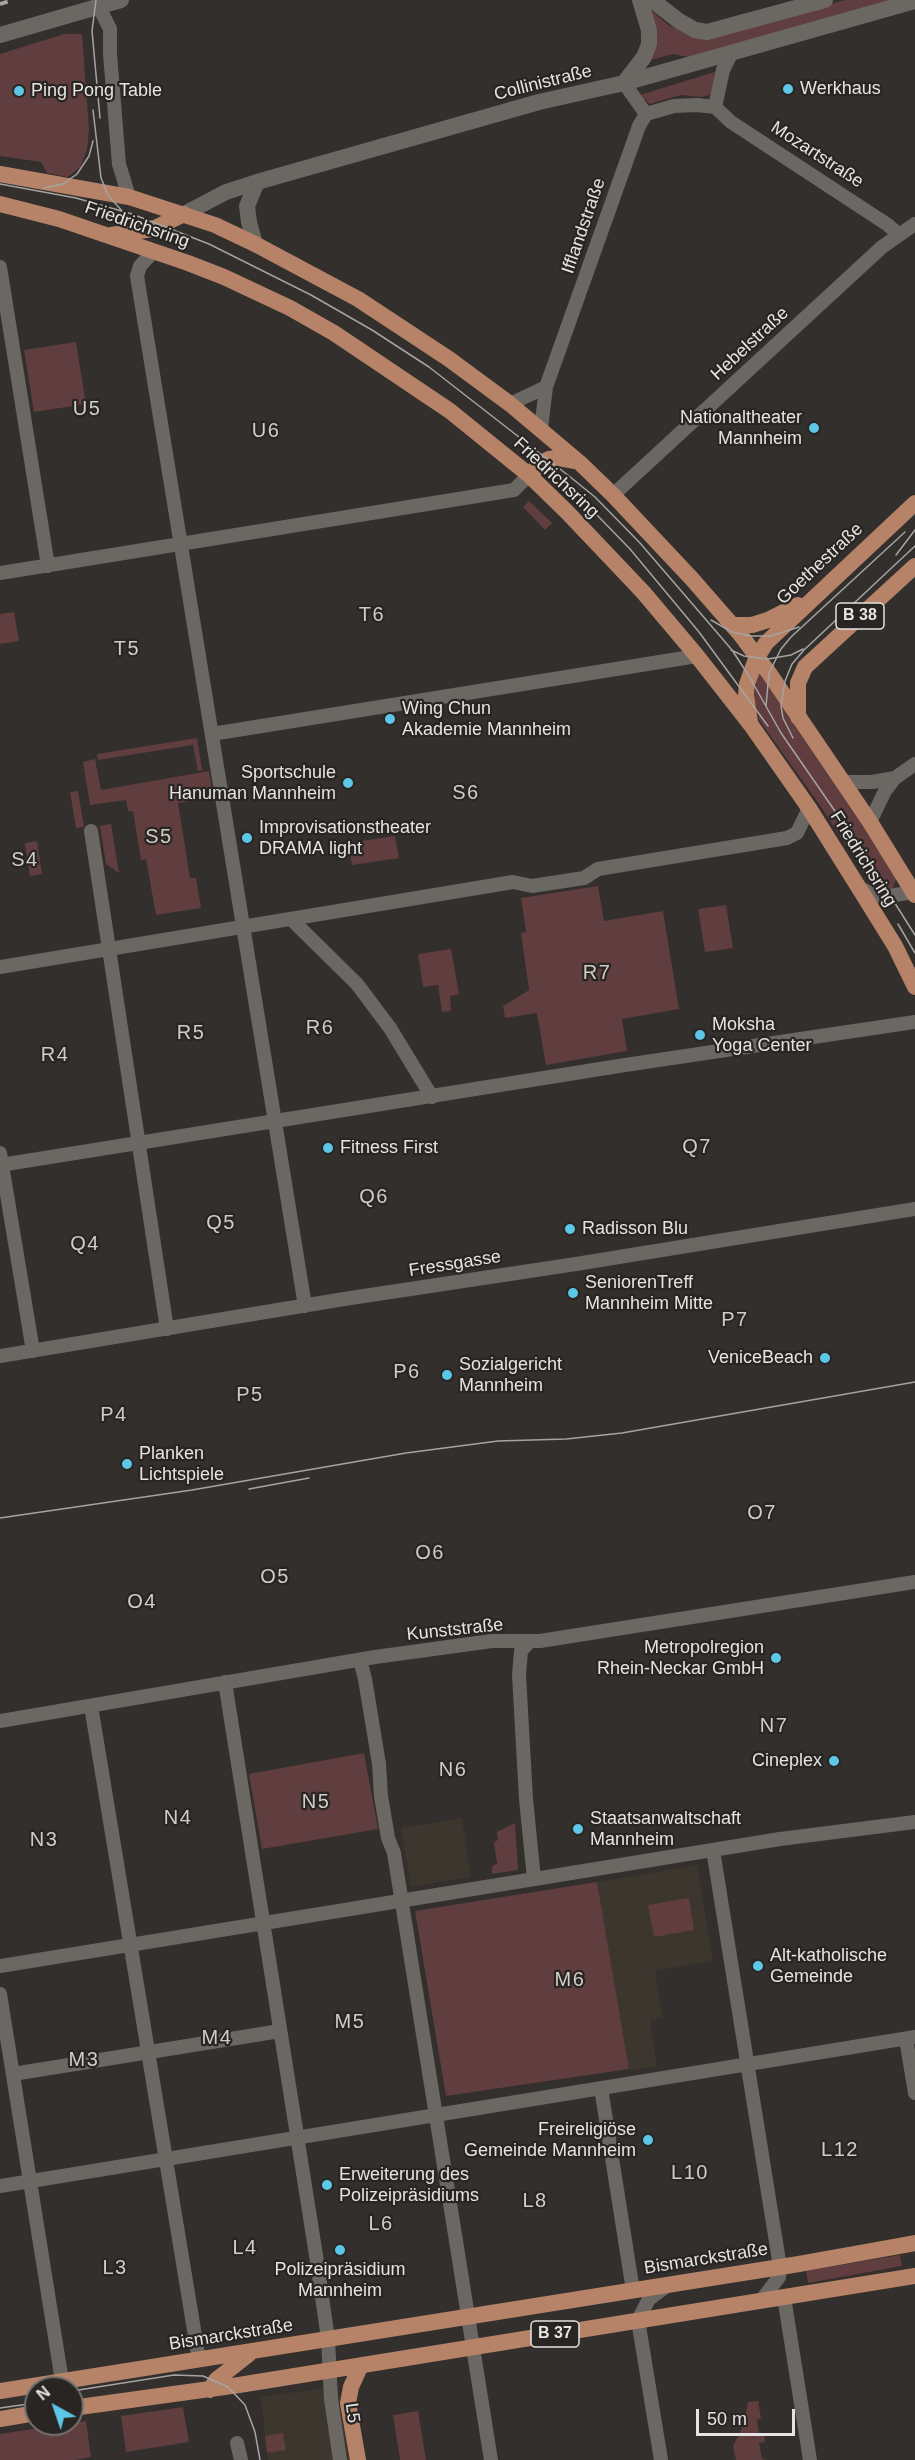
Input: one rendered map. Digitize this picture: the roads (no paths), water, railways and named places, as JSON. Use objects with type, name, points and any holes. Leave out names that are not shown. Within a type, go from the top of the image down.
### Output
[{"type":"main road","name":"Friedrichsring","points":[[0,174],[129,197],[184,214],[255,243],[358,299],[440,353],[510,404],[580,463],[613,495],[732,625],[757,657],[870,822],[915,893]]},
{"type":"main road","name":"Friedrichsring","points":[[0,204],[58,219],[154,251],[230,280],[334,333],[450,411],[529,476],[613,560],[697,656],[751,725],[809,808],[860,888],[895,946],[915,987]]},
{"type":"main road","points":[[108,236],[153,229],[184,214]]},
{"type":"main road","points":[[529,476],[541,463],[549,459],[558,458],[580,463]]},
{"type":"main road","name":"Goethestraße","points":[[757,657],[771,636],[915,503]]},
{"type":"main road","name":"B 38","points":[[798,718],[798,683],[805,667],[915,566]]},
{"type":"main road","points":[[732,625],[752,625],[768,620],[793,606],[807,603]]},
{"type":"main road","name":"B 38","points":[[751,725],[746,695],[749,676],[757,657]]},
{"type":"main road","name":"Bismarckstraße","points":[[84,2378],[633,2291],[915,2243]]},
{"type":"main road","name":"B 37","points":[[84,2406],[210,2390],[915,2276]]},
{"type":"main road","points":[[210,2390],[226,2371],[252,2352]]},
{"type":"main road","points":[[358,2460],[348,2403],[351,2387],[361,2366]]},
{"type":"main road","name":"Bismarckstraße","points":[[0,2391],[24,2387]]},
{"type":"main road","points":[[0,2419],[24,2416]]},
{"type":"street","points":[[0,35],[121,0]]},
{"type":"street","points":[[640,0],[649,30],[650,44],[645,57],[624,83],[646,114],[674,106],[715,107],[723,70],[732,52]]},
{"type":"street","points":[[652,0],[666,14],[695,30],[714,31],[825,0]]},
{"type":"street","name":"Collinistraße","points":[[184,214],[226,192],[257,182],[539,102],[624,83],[915,1]]},
{"type":"street","points":[[99,7],[111,30],[110,54],[118,164],[129,197]]},
{"type":"street","name":"Mozartstraße","points":[[715,107],[731,122],[888,225],[898,234]]},
{"type":"street","name":"Ifflandstraße","points":[[541,429],[546,387],[639,126],[646,114]]},
{"type":"street","points":[[255,243],[247,206],[257,182]]},
{"type":"street","name":"Hebelstraße","points":[[613,495],[898,234],[915,224]]},
{"type":"street","points":[[154,251],[140,266],[137,276],[305,1306]]},
{"type":"street","points":[[0,267],[48,566]]},
{"type":"street","points":[[510,404],[546,387]]},
{"type":"street","points":[[0,573],[514,490],[529,476]]},
{"type":"street","points":[[212,734],[697,656]]},
{"type":"street","points":[[870,822],[880,799],[895,778],[915,764]]},
{"type":"street","points":[[842,782],[872,782],[895,778]]},
{"type":"street","points":[[0,967],[513,882],[532,886],[584,878],[598,869],[787,838],[797,833],[809,808]]},
{"type":"street","points":[[91,831],[167,1329]]},
{"type":"street","points":[[860,888],[882,897],[915,893]]},
{"type":"street","points":[[292,920],[357,984],[397,1038],[432,1097]]},
{"type":"street","points":[[33,1351],[1,1161],[139,1142],[915,1022]]},
{"type":"street","name":"Fressgasse","points":[[0,1356],[915,1209]]},
{"type":"street","name":"Kunststraße","points":[[0,1721],[360,1660],[492,1641],[529,1642],[915,1582]]},
{"type":"street","points":[[529,1642],[521,1651],[519,1662],[520,1718],[534,1879]]},
{"type":"street","points":[[360,1660],[379,1764],[381,1796],[388,1838],[394,1853],[491,2460]]},
{"type":"street","name":"L5","points":[[225,1682],[328,2339],[331,2399],[340,2460]]},
{"type":"street","points":[[91,1706],[199,2360]]},
{"type":"street","points":[[0,1966],[713,1850],[843,1830],[864,1830],[915,1822]]},
{"type":"street","points":[[713,1850],[780,2267],[779,2277],[761,2301]]},
{"type":"street","points":[[0,1994],[61,2376]]},
{"type":"street","points":[[13,2074],[280,2031]]},
{"type":"street","points":[[0,2186],[911,2038],[915,2093]]},
{"type":"street","points":[[601,2088],[633,2291]]},
{"type":"street","points":[[661,2460],[638,2320],[649,2299],[668,2285]]},
{"type":"street","points":[[784,2297],[810,2460]]},
{"type":"street","points":[[237,2443],[241,2460]]},
{"type":"tram line","points":[[96,0],[92,31],[100,118]]},
{"type":"tram line","points":[[93,110],[101,178],[108,195],[122,211]]},
{"type":"tram line","points":[[44,188],[63,184],[77,174],[89,156],[93,141]]},
{"type":"tram line","points":[[0,184],[76,198],[132,214],[209,244],[311,295],[372,330],[429,367],[595,497],[640,543],[732,650],[781,733],[855,840],[915,935]]},
{"type":"tram line","points":[[546,467],[630,549],[699,632],[768,726]]},
{"type":"tram line","points":[[896,555],[915,530]]},
{"type":"tram line","points":[[766,706],[769,673],[781,649],[791,637],[905,532]]},
{"type":"tram line","points":[[793,738],[783,718],[781,706],[785,681],[792,664],[915,546]]},
{"type":"tram line","points":[[711,620],[732,632],[750,636],[771,636],[799,627]]},
{"type":"tram line","points":[[731,650],[744,656],[768,659],[791,655],[803,649]]},
{"type":"tram line","points":[[898,924],[915,953]]},
{"type":"tram line","points":[[0,1518],[192,1490],[406,1453],[498,1441],[566,1439],[622,1433],[915,1382]]},
{"type":"tram line","points":[[249,1489],[309,1478]]},
{"type":"tram line","points":[[84,2389],[174,2375],[203,2376],[228,2387],[245,2405],[255,2432],[260,2460]]},
{"type":"tram line","points":[[0,2408],[24,2405]]},
{"type":"railway","points":[[0,4],[13,0]]},
{"type":"place","name":"Werkhaus","points":[[788,89]]},
{"type":"place","name":"Ping Pong Table","points":[[19,91]]},
{"type":"place","name":"Nationaltheater Mannheim","points":[[814,428]]},
{"type":"place","name":"Wing Chun Akademie Mannheim","points":[[390,719]]},
{"type":"place","name":"Sportschule Hanuman Mannheim","points":[[348,783]]},
{"type":"place","name":"Improvisationstheater DRAMA light","points":[[247,838]]},
{"type":"place","name":"Moksha Yoga Center","points":[[700,1035]]},
{"type":"place","name":"Fitness First","points":[[328,1148]]},
{"type":"place","name":"Radisson Blu","points":[[570,1229]]},
{"type":"place","name":"SeniorenTreff Mannheim Mitte","points":[[573,1293]]},
{"type":"place","name":"VeniceBeach","points":[[825,1358]]},
{"type":"place","name":"Sozialgericht Mannheim","points":[[447,1375]]},
{"type":"place","name":"Planken Lichtspiele","points":[[127,1464]]},
{"type":"place","name":"Metropolregion Rhein-Neckar GmbH","points":[[776,1658]]},
{"type":"place","name":"Cineplex","points":[[834,1761]]},
{"type":"place","name":"Staatsanwaltschaft Mannheim","points":[[578,1829]]},
{"type":"place","name":"Alt-katholische Gemeinde","points":[[758,1966]]},
{"type":"place","name":"Freireligiöse Gemeinde Mannheim","points":[[648,2140]]},
{"type":"place","name":"Erweiterung des Polizeipräsidiums","points":[[327,2185]]},
{"type":"place","name":"Polizeipräsidium Mannheim","points":[[340,2250]]},
{"type":"district","name":"U5","points":[[87,409]]},
{"type":"district","name":"U6","points":[[266,431]]},
{"type":"district","name":"T6","points":[[372,615]]},
{"type":"district","name":"T5","points":[[127,649]]},
{"type":"district","name":"S6","points":[[466,793]]},
{"type":"district","name":"S5","points":[[159,837]]},
{"type":"district","name":"S4","points":[[25,860]]},
{"type":"district","name":"R7","points":[[597,973]]},
{"type":"district","name":"R6","points":[[320,1028]]},
{"type":"district","name":"R5","points":[[191,1033]]},
{"type":"district","name":"R4","points":[[55,1055]]},
{"type":"district","name":"Q7","points":[[697,1147]]},
{"type":"district","name":"Q6","points":[[374,1197]]},
{"type":"district","name":"Q5","points":[[221,1223]]},
{"type":"district","name":"Q4","points":[[85,1244]]},
{"type":"district","name":"P7","points":[[735,1320]]},
{"type":"district","name":"P6","points":[[407,1372]]},
{"type":"district","name":"P5","points":[[250,1395]]},
{"type":"district","name":"P4","points":[[114,1415]]},
{"type":"district","name":"O7","points":[[762,1513]]},
{"type":"district","name":"O6","points":[[430,1553]]},
{"type":"district","name":"O5","points":[[275,1577]]},
{"type":"district","name":"O4","points":[[142,1602]]},
{"type":"district","name":"N7","points":[[774,1726]]},
{"type":"district","name":"N6","points":[[453,1770]]},
{"type":"district","name":"N5","points":[[316,1802]]},
{"type":"district","name":"N4","points":[[178,1818]]},
{"type":"district","name":"N3","points":[[44,1840]]},
{"type":"district","name":"M6","points":[[570,1980]]},
{"type":"district","name":"M5","points":[[350,2022]]},
{"type":"district","name":"M4","points":[[217,2038]]},
{"type":"district","name":"M3","points":[[84,2060]]},
{"type":"district","name":"L12","points":[[840,2150]]},
{"type":"district","name":"L10","points":[[690,2173]]},
{"type":"district","name":"L8","points":[[535,2201]]},
{"type":"district","name":"L6","points":[[381,2224]]},
{"type":"district","name":"L4","points":[[245,2248]]},
{"type":"district","name":"L3","points":[[115,2268]]}]
